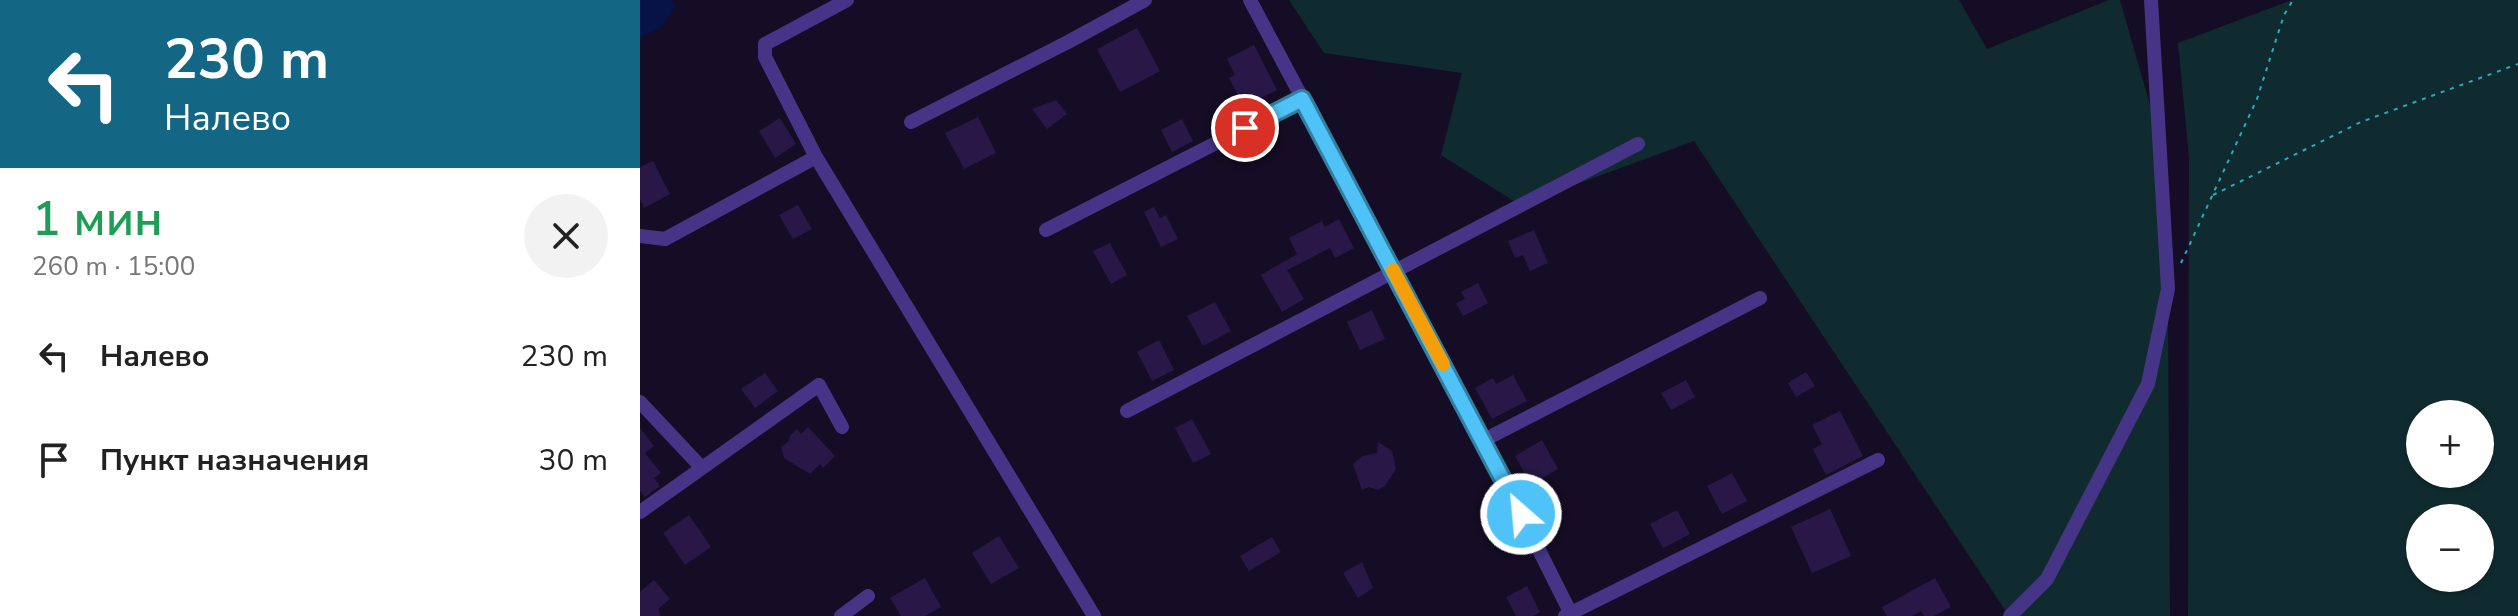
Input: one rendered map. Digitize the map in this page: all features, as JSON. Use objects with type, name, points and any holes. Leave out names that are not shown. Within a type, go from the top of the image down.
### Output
[{"type":"street","points":[[847,0],[765,44],[765,57],[816,157],[1094,616]]},
{"type":"street","points":[[911,122],[1145,0]]},
{"type":"street","points":[[1250,0],[1484,440],[1569,615],[1878,460]]},
{"type":"street","points":[[2010,616],[2047,579],[2148,384],[2168,289],[2151,0]]},
{"type":"street","points":[[1046,230],[1302,99]]},
{"type":"street","points":[[1127,411],[1638,144]]},
{"type":"street","points":[[640,236],[665,239],[816,157]]},
{"type":"street","points":[[1484,440],[1760,298]]},
{"type":"street","points":[[640,512],[819,385],[842,427]]},
{"type":"street","points":[[640,402],[702,468]]},
{"type":"street","points":[[841,616],[868,596]]},
{"type":"path","points":[[2181,262],[2257,99],[2284,15],[2293,0]]},
{"type":"path","points":[[2213,195],[2361,122],[2518,64]]},
{"type":"green space","points":[[1289,0],[1959,0],[1987,49],[2109,0],[2120,0],[2167,165],[2170,616],[2009,616],[1694,141],[1520,205],[1441,155],[1462,73],[1324,53]]},
{"type":"green space","points":[[2292,0],[2518,0],[2518,616],[2188,616],[2189,157],[2178,43]]},
{"type":"shaded area","points":[[640,0],[671,0],[676,5],[662,27],[640,37]]},
{"type":"building","points":[[1137,28],[1160,71],[1120,92],[1097,49]]},
{"type":"building","points":[[1254,45],[1277,90],[1250,104],[1245,94],[1239,97],[1229,78],[1235,75],[1227,59]]},
{"type":"building","points":[[1056,100],[1067,114],[1047,129],[1032,109]]},
{"type":"building","points":[[978,117],[996,153],[964,169],[945,133]]},
{"type":"building","points":[[780,118],[796,144],[775,158],[759,131]]},
{"type":"building","points":[[1182,119],[1193,141],[1172,152],[1161,130]]},
{"type":"building","points":[[653,161],[670,194],[644,208],[640,199],[640,167]]},
{"type":"building","points":[[798,205],[812,229],[793,239],[779,215]]},
{"type":"building","points":[[1154,207],[1160,218],[1166,215],[1178,239],[1161,247],[1144,212]]},
{"type":"building","points":[[1339,219],[1354,248],[1335,258],[1330,248],[1287,270],[1304,299],[1282,312],[1261,275],[1297,254],[1289,238],[1322,221],[1325,227]]},
{"type":"building","points":[[1534,230],[1548,263],[1530,271],[1523,255],[1515,258],[1508,241]]},
{"type":"building","points":[[1110,243],[1127,275],[1111,284],[1093,251]]},
{"type":"building","points":[[1478,283],[1488,303],[1463,316],[1456,303],[1465,299],[1461,292]]},
{"type":"building","points":[[1215,302],[1231,331],[1203,346],[1187,316]]},
{"type":"building","points":[[1372,310],[1385,339],[1360,350],[1347,322]]},
{"type":"building","points":[[1159,340],[1174,370],[1152,381],[1137,352]]},
{"type":"building","points":[[1806,372],[1815,386],[1796,397],[1788,383]]},
{"type":"building","points":[[765,373],[778,391],[755,408],[741,389]]},
{"type":"building","points":[[1513,375],[1527,401],[1492,419],[1475,388],[1493,378],[1496,384]]},
{"type":"building","points":[[1686,380],[1695,397],[1671,410],[1661,393]]},
{"type":"building","points":[[1840,411],[1863,456],[1826,475],[1813,449],[1822,444],[1812,425]]},
{"type":"building","points":[[1192,419],[1211,454],[1193,463],[1175,428]]},
{"type":"building","points":[[808,427],[835,456],[823,468],[820,464],[810,474],[784,458],[781,447],[797,429],[801,434]]},
{"type":"building","points":[[640,428],[654,446],[645,453],[661,473],[654,478],[660,486],[645,497],[640,491]]},
{"type":"building","points":[[1542,440],[1558,469],[1531,485],[1515,456]]},
{"type":"building","points":[[1378,442],[1392,451],[1396,469],[1385,486],[1378,490],[1369,487],[1362,490],[1353,464],[1363,456],[1377,453]]},
{"type":"building","points":[[1732,473],[1747,501],[1722,514],[1707,486]]},
{"type":"building","points":[[1830,509],[1851,556],[1812,573],[1791,527]]},
{"type":"building","points":[[1677,510],[1690,534],[1663,548],[1650,524]]},
{"type":"building","points":[[689,515],[711,547],[685,565],[663,533]]},
{"type":"building","points":[[999,536],[1019,568],[991,584],[972,553]]},
{"type":"building","points":[[1272,537],[1281,552],[1249,571],[1240,556]]},
{"type":"building","points":[[1362,562],[1373,588],[1358,598],[1343,573]]},
{"type":"building","points":[[925,578],[941,607],[925,616],[901,616],[890,598]]},
{"type":"building","points":[[1935,578],[1951,607],[1934,616],[1924,616],[1921,611],[1912,616],[1887,616],[1882,607]]},
{"type":"building","points":[[654,580],[670,599],[659,608],[660,616],[640,616],[640,592]]},
{"type":"building","points":[[1527,586],[1540,612],[1533,616],[1516,616],[1506,597]]},
{"type":"slow traffic","points":[[1393,270],[1443,364]]},
{"type":"route","points":[[1245,128],[1302,99],[1521,514]]}]
